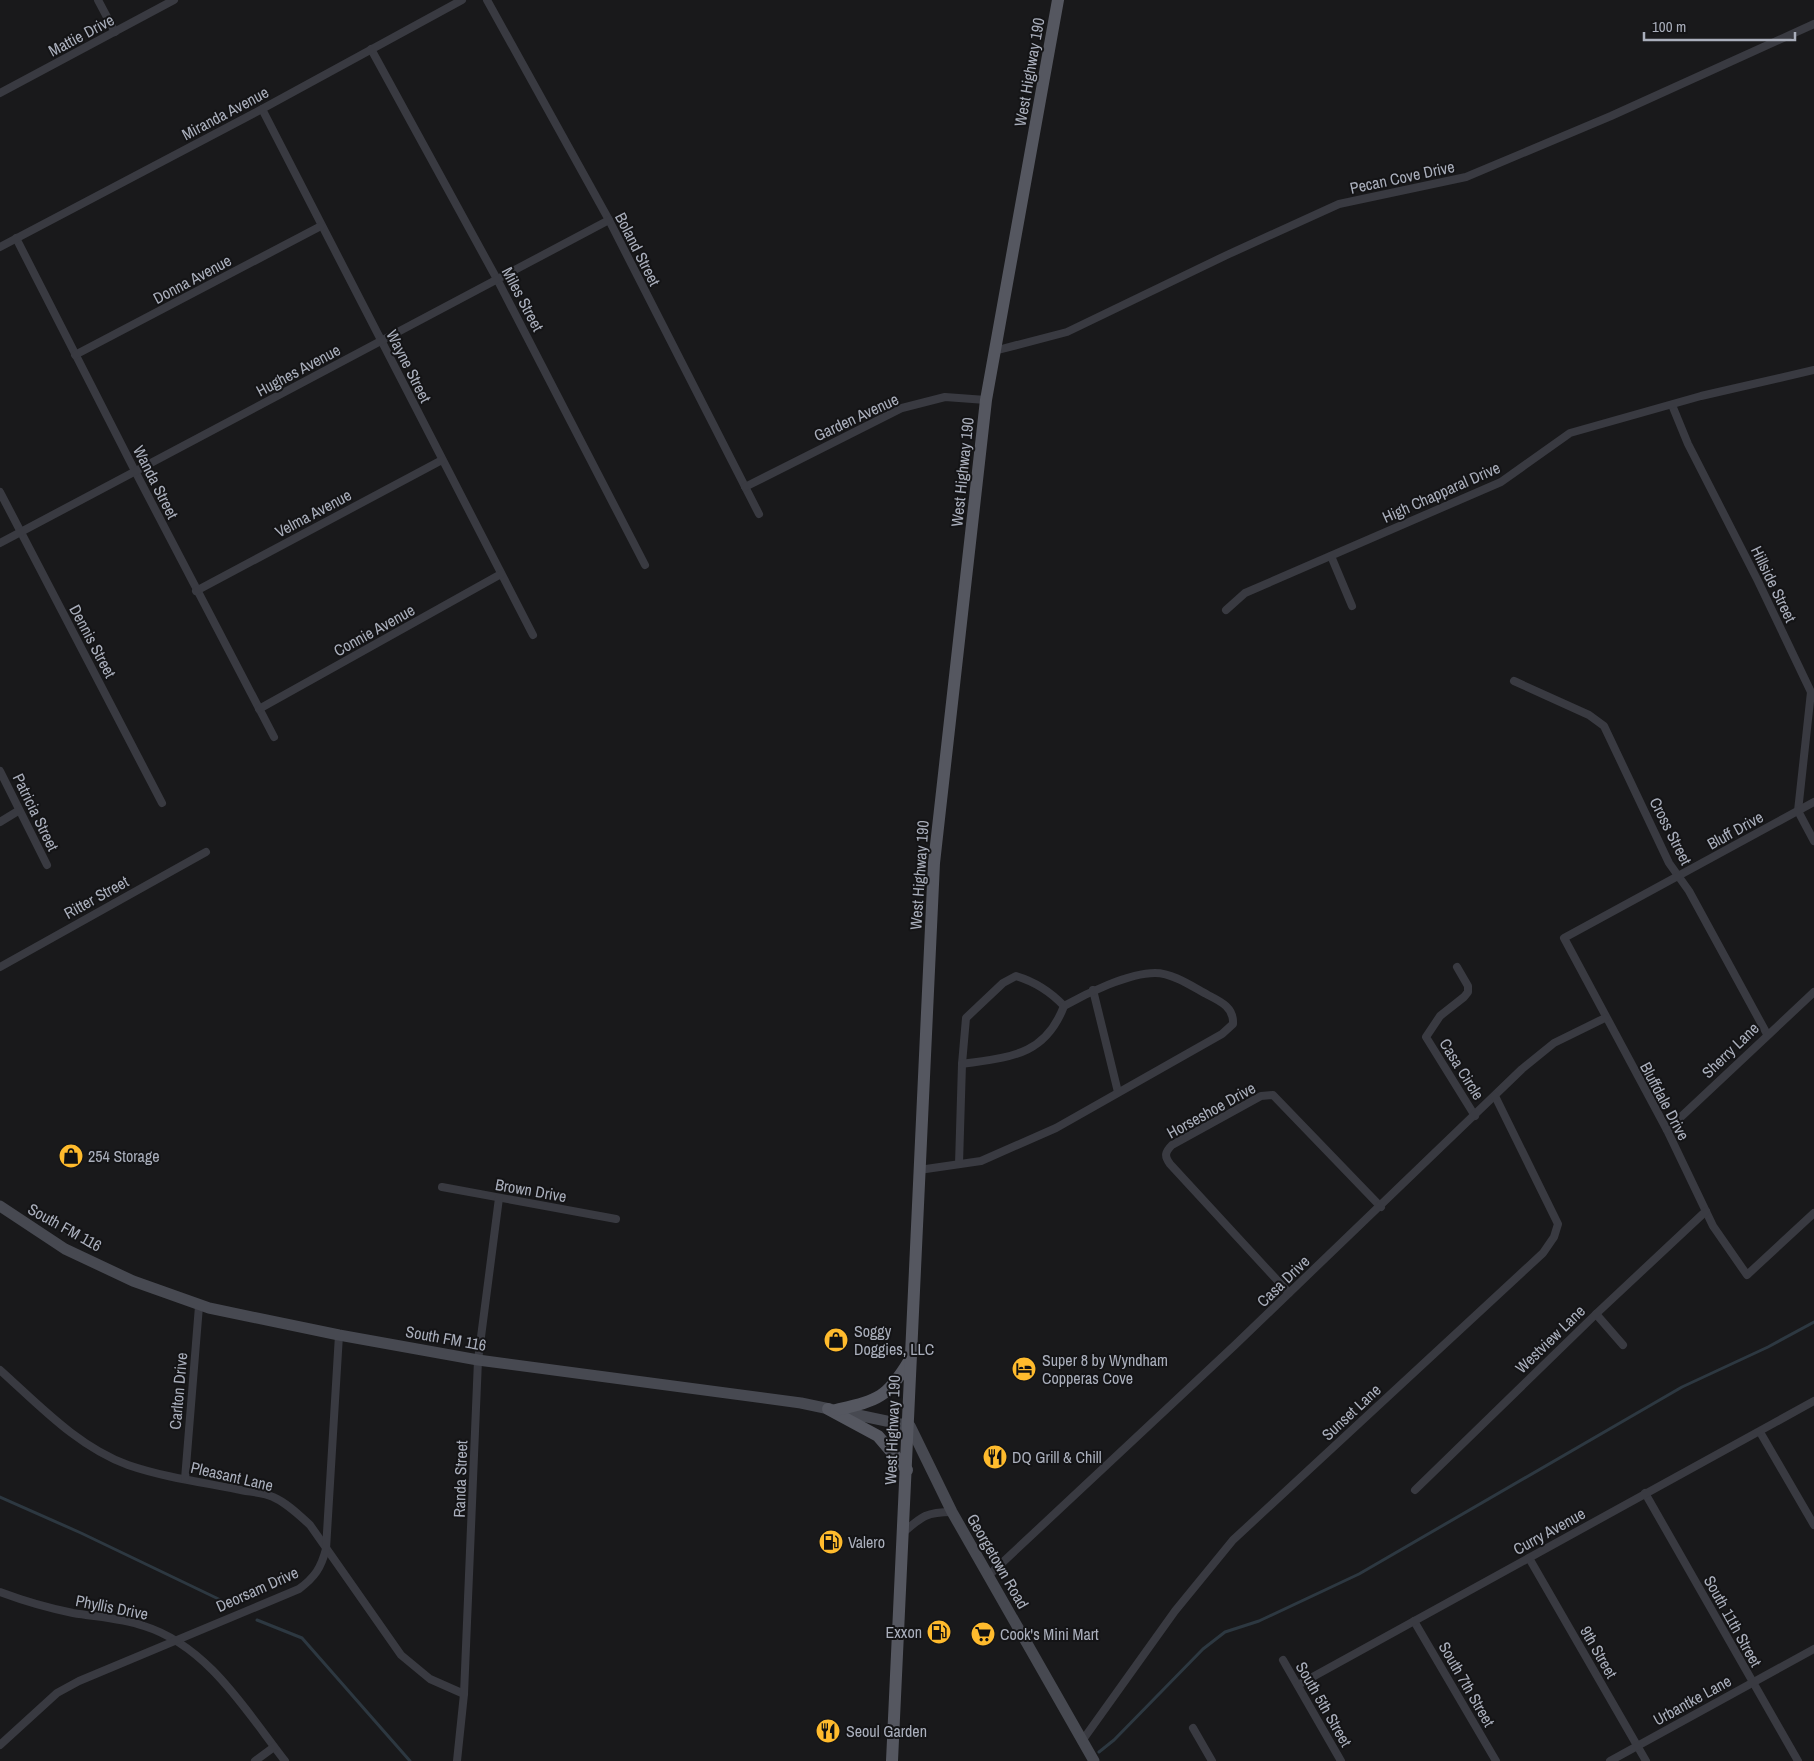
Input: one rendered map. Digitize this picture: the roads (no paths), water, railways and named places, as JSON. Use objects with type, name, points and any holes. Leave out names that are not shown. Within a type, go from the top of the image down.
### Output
[{"type":"main road","name":"West Highway 190","points":[[892,1761],[910,1426],[910,1359],[934,863],[986,400],[1058,0]]},
{"type":"main road","name":"South FM 116","points":[[0,1206],[65,1249],[133,1281],[200,1306],[339,1336],[478,1360],[771,1399],[910,1426]]},
{"type":"main road","points":[[832,1410],[880,1398],[898,1380],[910,1359]]},
{"type":"main road","points":[[832,1410],[878,1436],[907,1470]]},
{"type":"main road","name":"Georgetown Road","points":[[910,1426],[952,1512],[1094,1761]]},
{"type":"street","points":[[98,0],[115,32]]},
{"type":"street","name":"Mattie Drive","points":[[0,93],[174,0]]},
{"type":"street","name":"Miranda Avenue","points":[[0,247],[262,109],[462,0]]},
{"type":"street","name":"Boland Street","points":[[487,0],[609,220],[760,514]]},
{"type":"street","name":"Pecan Cove Drive","points":[[994,351],[1067,332],[1229,254],[1339,204],[1466,177],[1611,116],[1814,24]]},
{"type":"street","name":"Miles Street","points":[[371,49],[498,281],[645,564]]},
{"type":"street","name":"Wayne Street","points":[[262,109],[533,635]]},
{"type":"street","name":"Hughes Avenue","points":[[0,543],[498,281],[609,220]]},
{"type":"street","name":"Donna Avenue","points":[[75,355],[321,226]]},
{"type":"street","name":"Wanda Street","points":[[16,238],[196,590],[274,737]]},
{"type":"street","name":"High Chapparal Drive","points":[[1226,610],[1245,593],[1501,482],[1570,433],[1672,404],[1814,370]]},
{"type":"street","name":"Garden Avenue","points":[[745,487],[902,408],[945,397],[986,400]]},
{"type":"street","name":"Hillside Street","points":[[1672,404],[1688,444],[1758,580],[1811,692],[1798,811]]},
{"type":"street","name":"Velma Avenue","points":[[196,590],[442,460]]},
{"type":"street","name":"Dennis Street","points":[[0,492],[162,803]]},
{"type":"street","points":[[1331,556],[1352,606]]},
{"type":"street","name":"Connie Avenue","points":[[259,709],[501,574]]},
{"type":"street","name":"Cross Street","points":[[1514,681],[1589,715],[1604,726],[1669,863],[1679,876],[1767,1034]]},
{"type":"street","name":"Patricia Street","points":[[0,771],[46,865]]},
{"type":"street","name":"Bluff Drive","points":[[1564,938],[1814,802]]},
{"type":"street","points":[[0,822],[18,811]]},
{"type":"street","points":[[1798,811],[1814,840]]},
{"type":"street","name":"Ritter Street","points":[[0,966],[206,852]]},
{"type":"street","name":"Bluffdale Drive","points":[[1564,938],[1666,1130],[1719,1236],[1747,1275],[1814,1213]]},
{"type":"street","name":"Casa Circle","points":[[1457,967],[1468,986],[1468,992],[1440,1016],[1426,1037],[1475,1116]]},
{"type":"street","points":[[920,1170],[981,1161],[1056,1128],[1222,1034],[1233,1024],[1234,1015],[1224,1002],[1169,976],[1154,973],[1093,990],[1064,1006],[1058,1021],[1045,1039],[1015,1056],[962,1064]]},
{"type":"street","points":[[959,1164],[962,1064],[966,1018],[1016,976],[1030,980],[1050,992],[1064,1006]]},
{"type":"street","points":[[1093,990],[1118,1092]]},
{"type":"street","name":"Sherry Lane","points":[[1666,1130],[1814,992]]},
{"type":"street","name":"Casa Drive","points":[[988,1576],[1381,1207],[1522,1069],[1554,1043],[1605,1018]]},
{"type":"street","name":"Horseshoe Drive","points":[[1289,1293],[1170,1164],[1166,1154],[1172,1144],[1261,1096],[1273,1095],[1381,1207]]},
{"type":"street","name":"Sunset Lane","points":[[1082,1741],[1175,1611],[1233,1540],[1544,1253],[1554,1237],[1558,1224],[1495,1096]]},
{"type":"street","name":"Brown Drive","points":[[442,1187],[616,1219]]},
{"type":"street","name":"Randa Street","points":[[457,1761],[464,1694],[478,1360],[499,1198]]},
{"type":"street","name":"Westview Lane","points":[[1416,1490],[1596,1314],[1706,1211]]},
{"type":"street","name":"Carlton Drive","points":[[185,1479],[200,1306]]},
{"type":"street","points":[[1596,1314],[1623,1345]]},
{"type":"street","name":"Deorsam Drive","points":[[0,1745],[57,1693],[92,1674],[299,1589],[314,1578],[321,1567],[326,1549],[339,1336]]},
{"type":"street","name":"Pleasant Lane","points":[[0,1370],[68,1430],[89,1445],[128,1465],[273,1497],[310,1525],[401,1655],[430,1679],[464,1694]]},
{"type":"street","name":"Curry Avenue","points":[[1298,1685],[1814,1402]]},
{"type":"street","points":[[1760,1432],[1814,1525]]},
{"type":"street","name":"South 11th Street","points":[[1645,1493],[1798,1761]]},
{"type":"street","points":[[904,1532],[922,1516],[932,1512],[952,1512]]},
{"type":"street","name":"9th Street","points":[[1529,1558],[1646,1761]]},
{"type":"street","name":"Phyllis Drive","points":[[0,1592],[24,1601],[72,1613],[144,1625],[175,1640],[222,1681],[285,1761]]},
{"type":"street","name":"South 7th Street","points":[[1414,1621],[1496,1761]]},
{"type":"street","name":"Urbantke Lane","points":[[1610,1761],[1814,1649]]},
{"type":"street","name":"South 5th Street","points":[[1283,1660],[1341,1761]]},
{"type":"street","points":[[1193,1728],[1212,1761]]},
{"type":"street","points":[[255,1761],[274,1748]]},
{"type":"waterway","points":[[1099,1752],[1114,1740],[1203,1649],[1225,1632],[1259,1621],[1359,1574],[1682,1387],[1768,1347],[1814,1322]]},
{"type":"waterway","points":[[0,1497],[81,1533],[231,1605]]},
{"type":"waterway","points":[[257,1620],[302,1638],[410,1761]]},
{"type":"place","name":"254 Storage","points":[[71,1156]]},
{"type":"place","name":"Soggy Doggies, LLC","points":[[836,1340]]},
{"type":"place","name":"Super 8 by Wyndham Copperas Cove","points":[[1024,1369]]},
{"type":"place","name":"DQ Grill & Chill","points":[[995,1457]]},
{"type":"place","name":"Valero","points":[[831,1542]]},
{"type":"place","name":"Exxon","points":[[939,1632]]},
{"type":"place","name":"Cook's Mini Mart","points":[[983,1634]]},
{"type":"place","name":"Seoul Garden","points":[[828,1731]]}]
